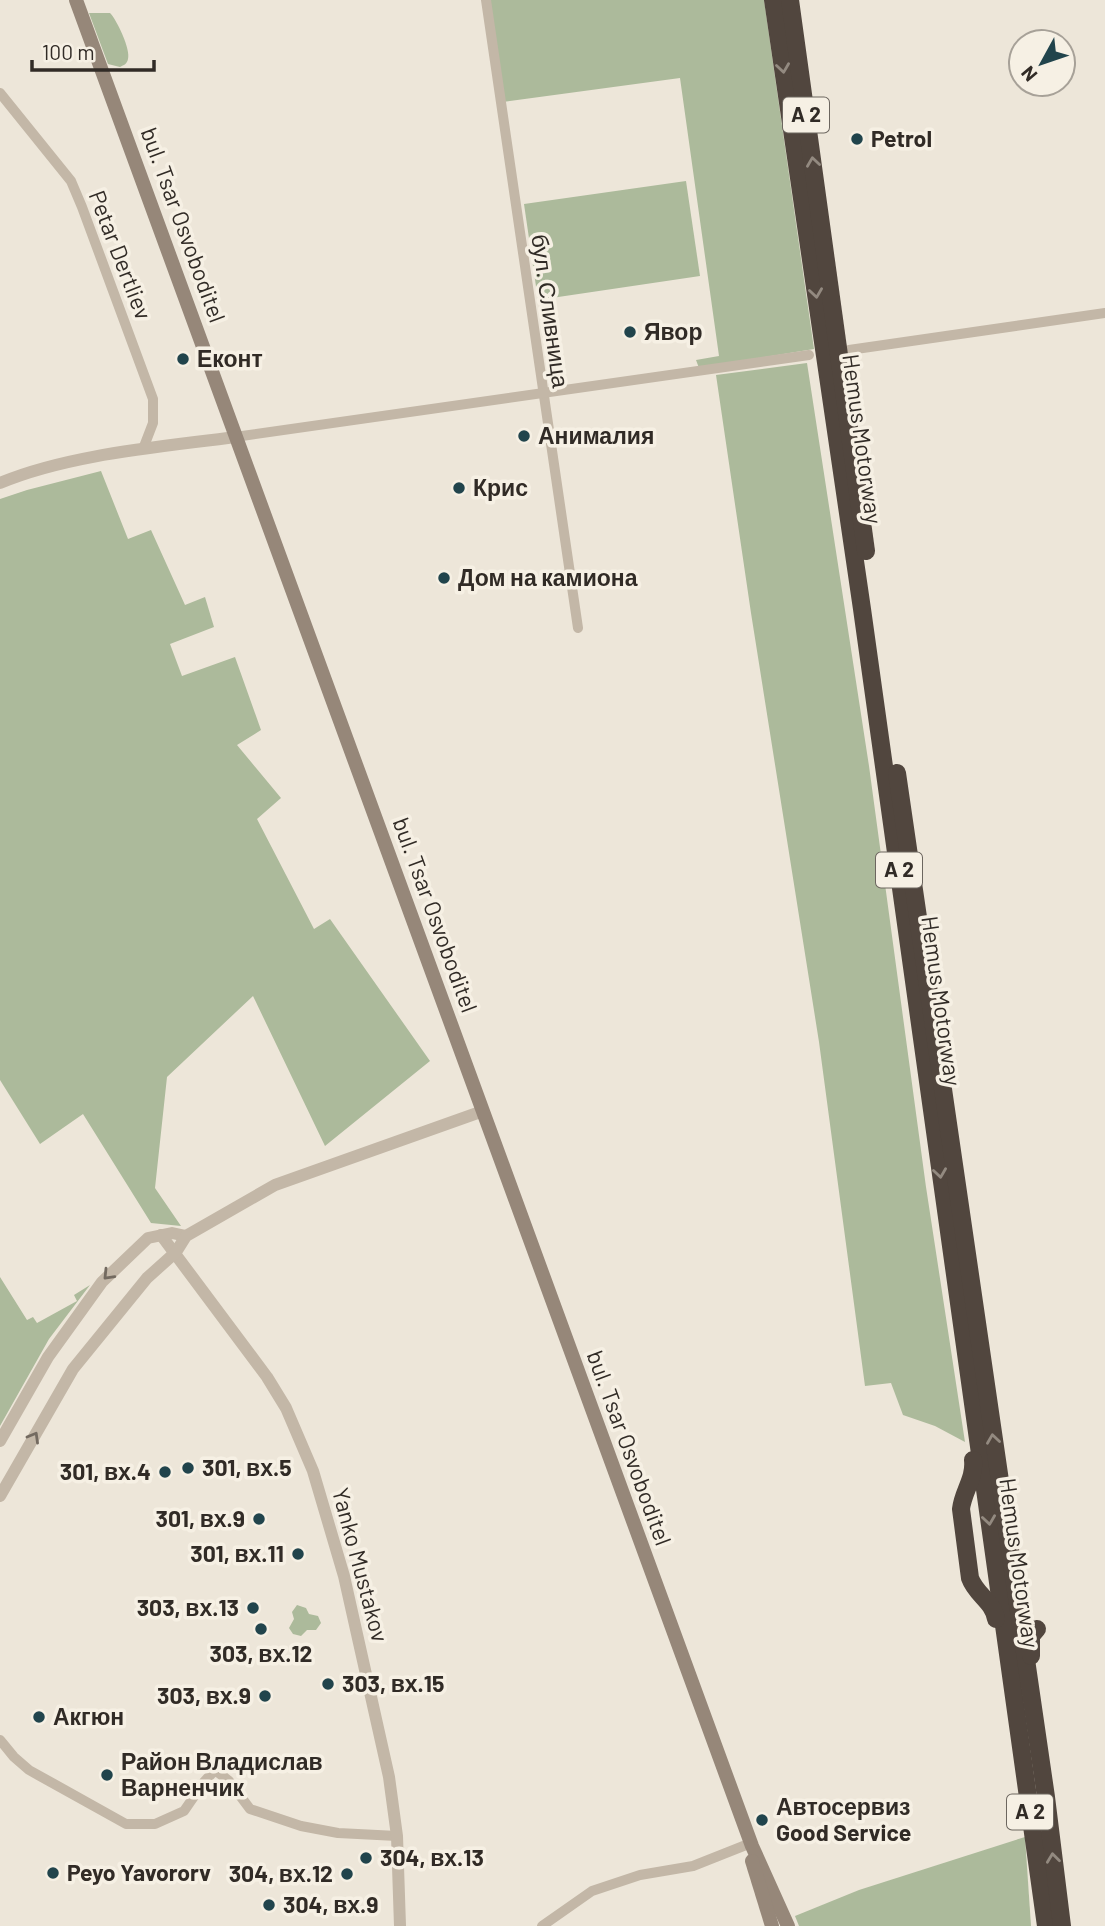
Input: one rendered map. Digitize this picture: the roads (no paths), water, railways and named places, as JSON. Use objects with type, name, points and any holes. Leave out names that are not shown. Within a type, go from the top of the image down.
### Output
[{"type":"highway","name":"Hemus Motorway","points":[[773,0],[860,595],[964,1344],[1062,1926]]},
{"type":"highway","name":"Hemus Motorway","points":[[790,0],[873,608],[1001,1491],[1046,1926]]},
{"type":"highway","points":[[964,1344],[958,1356],[974,1471],[961,1509],[969,1570],[974,1588],[995,1612],[1003,1672],[1022,1701]]},
{"type":"highway","points":[[1001,1491],[1021,1530]]},
{"type":"highway","points":[[1022,1701],[1033,1678],[1030,1646],[1031,1636],[1037,1629]]},
{"type":"highway","points":[[1038,1926],[1040,1883]]},
{"type":"main road","name":"bul. Tsar Osvoboditel","points":[[76,0],[751,1845],[788,1926]]},
{"type":"main road","name":"bul. Tsar Osvoboditel","points":[[751,1845],[750,1855],[772,1926]]},
{"type":"street","name":"бул. Сливница","points":[[486,0],[578,628]]},
{"type":"street","name":"Petar Dertliev","points":[[0,93],[71,181],[82,207],[153,399],[153,423],[143,449]]},
{"type":"street","points":[[849,350],[1105,313]]},
{"type":"street","points":[[0,483],[21,474],[143,449],[809,355]]},
{"type":"street","points":[[0,1496],[73,1369],[147,1278],[176,1252],[186,1236],[275,1185],[483,1111]]},
{"type":"street","points":[[0,1441],[48,1357],[102,1282],[148,1238],[172,1233],[186,1236]]},
{"type":"street","name":"Yanko Mustakov","points":[[161,1235],[280,1398],[313,1471],[335,1544],[389,1777],[397,1836],[400,1926]]},
{"type":"street","points":[[0,1740],[29,1770],[126,1824],[155,1824],[184,1811],[215,1770],[229,1782],[250,1809],[301,1826],[326,1831],[397,1836]]},
{"type":"street","points":[[542,1926],[592,1891],[640,1875],[693,1866],[751,1845]]},
{"type":"place","name":"Petrol","points":[[857,139]]},
{"type":"place","name":"Явор","points":[[630,332]]},
{"type":"place","name":"Еконт","points":[[183,359]]},
{"type":"place","name":"Анималия","points":[[524,436]]},
{"type":"place","name":"Крис","points":[[459,488]]},
{"type":"place","name":"Дом на камиона","points":[[444,578]]},
{"type":"place","name":"301, вх.5","points":[[188,1468]]},
{"type":"place","name":"301, вх.4","points":[[165,1472]]},
{"type":"place","name":"301, вх.9","points":[[259,1519]]},
{"type":"place","name":"301, вх.11","points":[[298,1554]]},
{"type":"place","name":"303, вх.13","points":[[253,1608]]},
{"type":"place","name":"303, вх.12","points":[[261,1629]]},
{"type":"place","name":"303, вх.15","points":[[328,1684]]},
{"type":"place","name":"303, вх.9","points":[[265,1696]]},
{"type":"place","name":"Акгюн","points":[[39,1717]]},
{"type":"place","name":"Район Владислав Варненчик","points":[[107,1775]]},
{"type":"place","name":"Автосервиз Good Service","points":[[762,1820]]},
{"type":"place","name":"304, вх.13","points":[[366,1858]]},
{"type":"place","name":"Peyo Yavororv","points":[[53,1873]]},
{"type":"place","name":"304, вх.12","points":[[347,1874]]},
{"type":"place","name":"304, вх.9","points":[[269,1905]]}]
